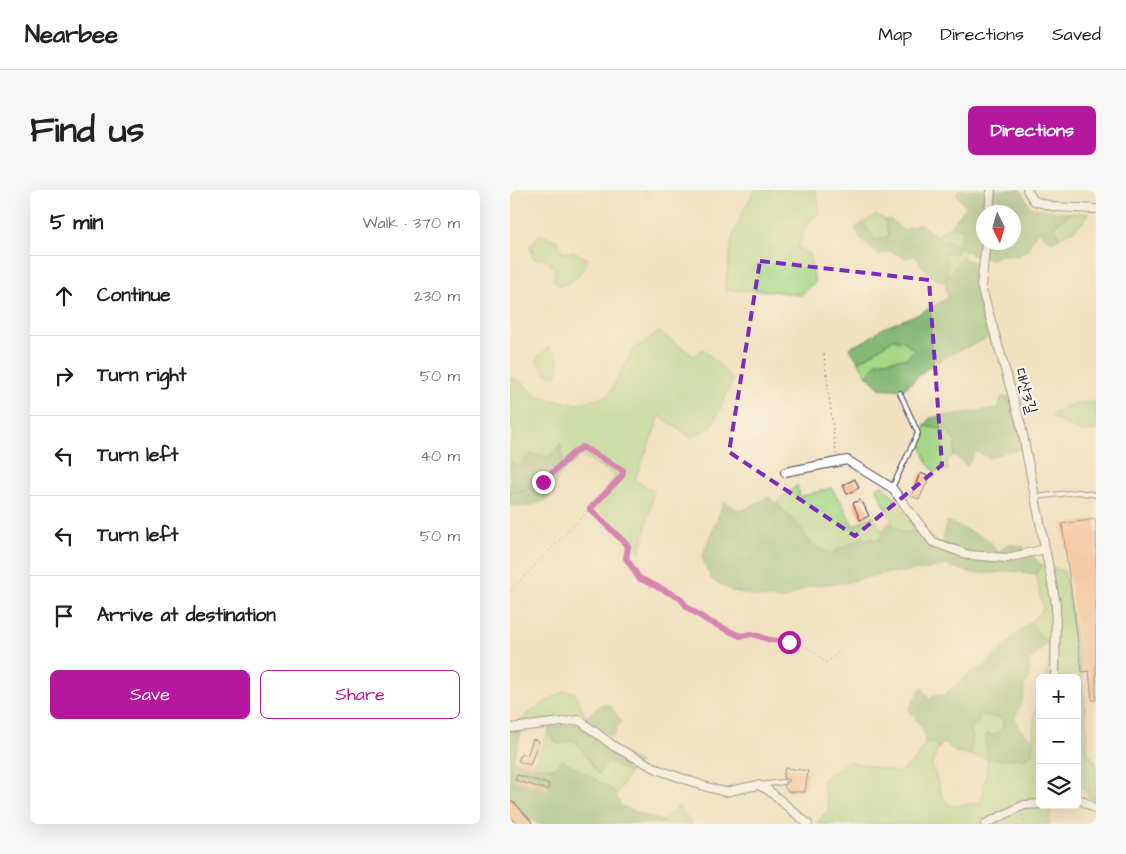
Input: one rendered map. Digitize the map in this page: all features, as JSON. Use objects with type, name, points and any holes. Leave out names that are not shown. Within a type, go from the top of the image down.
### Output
[{"type":"highway","points":[[510,808],[525,824]]},
{"type":"street","points":[[990,205],[991,190]]},
{"type":"street","points":[[1028,190],[1034,201],[1055,207],[1096,209]]},
{"type":"street","name":"대산3길","points":[[985,250],[981,286],[1021,424],[1056,604],[1055,674]]},
{"type":"street","points":[[785,472],[847,460],[892,488],[933,542],[969,555],[1007,558],[1045,549]]},
{"type":"street","points":[[510,728],[578,720],[624,751],[660,770],[707,787],[725,792],[758,785],[768,790],[808,824]]},
{"type":"street","points":[[1081,801],[1096,809]]},
{"type":"street","points":[[985,824],[1024,805],[1036,804]]},
{"type":"lane","points":[[892,488],[918,433],[900,394]]},
{"type":"lane","points":[[1035,498],[1078,492],[1096,495]]},
{"type":"lane","points":[[758,785],[783,782]]},
{"type":"path","points":[[644,190],[651,198]]},
{"type":"path","points":[[824,354],[837,463]]},
{"type":"path","points":[[510,494],[520,494],[543,482],[573,453],[582,447],[623,470],[622,476],[510,591]]},
{"type":"path","points":[[590,509],[628,546],[626,558],[639,578],[680,598],[688,608],[708,621],[740,636],[752,634],[770,640],[804,646],[819,656],[825,664],[837,655],[843,645]]},
{"type":"path","points":[[1019,807],[1025,824]]},
{"type":"highlighted area","points":[[760,261],[929,280],[942,465],[855,536],[729,452]]},
{"type":"green space","points":[[755,190],[815,190],[820,212],[806,226],[798,248],[809,254],[815,282],[801,295],[763,290],[725,290],[732,239],[744,209]]},
{"type":"green space","points":[[958,190],[1021,190],[1030,207],[1072,213],[1054,225],[1059,238],[1051,242],[1038,230],[1027,250],[1018,256],[1000,255],[992,259],[975,257],[958,245],[964,230],[952,225],[966,207],[957,195]]},
{"type":"green space","points":[[1072,213],[1089,214],[1077,228],[1059,238],[1054,225]]},
{"type":"green space","points":[[876,215],[885,220],[889,236],[875,240],[863,223]]},
{"type":"green space","points":[[890,219],[903,230],[920,224],[943,240],[958,245],[957,253],[944,253],[948,266],[945,281],[962,257],[975,263],[975,285],[988,338],[951,354],[930,366],[903,390],[879,388],[867,376],[877,362],[907,358],[914,350],[904,341],[893,339],[858,361],[849,348],[866,340],[883,328],[921,313],[948,298],[945,282],[928,273],[916,256],[906,258],[890,251],[878,255],[862,240],[855,228],[863,223],[875,240],[889,236],[885,220]]},
{"type":"green space","points":[[952,225],[964,229],[958,245],[947,244],[937,235]]},
{"type":"green space","points":[[539,234],[557,241],[562,253],[574,252],[588,259],[580,273],[570,282],[559,286],[553,280],[556,271],[547,259],[534,259],[530,247]]},
{"type":"green space","points":[[958,245],[966,251],[945,282],[944,253]]},
{"type":"green space","points":[[659,332],[694,356],[703,349],[733,379],[711,428],[691,437],[660,416],[635,480],[654,492],[640,552],[596,508],[615,475],[582,455],[563,470],[561,444],[549,457],[531,454],[518,466],[510,462],[510,446],[514,433],[510,422],[510,378],[518,380],[541,398],[577,404],[608,396],[634,349]]},
{"type":"green space","points":[[893,339],[904,341],[914,350],[907,358],[877,362],[867,376],[858,361]]},
{"type":"green space","points":[[549,347],[559,361],[556,376],[545,373],[536,360]]},
{"type":"green space","points":[[1002,396],[1009,398],[1021,449],[989,458],[976,451],[967,466],[954,455],[956,443],[947,430],[925,426],[930,418],[998,408]]},
{"type":"green space","points":[[1089,402],[1096,403],[1096,430],[1082,432],[1050,416],[1067,406]]},
{"type":"green space","points":[[925,426],[947,430],[956,443],[954,455],[947,460],[948,470],[935,472],[927,463],[920,440]]},
{"type":"green space","points":[[561,443],[563,470],[547,500],[529,506],[510,505],[510,462],[518,466],[531,454],[549,457]]},
{"type":"green space","points":[[797,485],[800,497],[831,488],[841,502],[853,526],[873,516],[882,531],[881,539],[860,539],[830,554],[812,545],[800,527],[776,503]]},
{"type":"green space","points":[[881,485],[913,521],[912,531],[904,533],[894,526],[877,488]]},
{"type":"green space","points":[[769,497],[800,527],[812,545],[830,554],[860,539],[881,539],[882,531],[889,522],[904,533],[922,529],[942,547],[947,521],[989,540],[998,553],[1008,544],[1024,547],[1042,565],[1036,574],[1011,571],[972,573],[947,565],[922,570],[886,573],[848,582],[810,586],[785,599],[759,597],[732,591],[711,579],[702,557],[724,502],[741,511]]},
{"type":"green space","points":[[1042,565],[1064,571],[1082,674],[1088,753],[1096,763],[1096,792],[1093,801],[1081,784],[1081,674],[1054,674],[1052,658],[1051,674],[1046,674],[1052,651],[1030,622],[1043,609],[1036,574]]},
{"type":"green space","points":[[1030,622],[1048,644],[1028,661],[1030,671],[1027,682],[1024,684],[1022,702],[1016,714],[1017,725],[1033,740],[1032,754],[1023,759],[1011,758],[1002,760],[988,758],[985,742],[987,734],[995,735],[1002,729],[1004,719],[979,714],[978,723],[970,729],[973,738],[970,755],[955,752],[945,743],[938,748],[932,742],[925,743],[924,731],[909,709],[922,687],[930,701],[933,696],[943,696],[971,672],[983,667]]},
{"type":"green space","points":[[564,691],[574,692],[586,718],[557,719],[516,725],[527,714]]},
{"type":"green space","points":[[600,705],[610,705],[621,721],[612,737],[586,718]]},
{"type":"green space","points":[[1036,712],[1036,800],[1021,802],[1026,808],[1036,807],[1036,809],[1051,809],[1050,824],[821,824],[817,822],[829,809],[822,781],[848,761],[899,773],[918,757],[925,743],[932,742],[938,748],[932,765],[944,800],[952,806],[981,803],[988,759],[970,755],[973,738],[970,729],[979,714],[1004,718],[1002,729],[995,735],[987,734],[985,742],[1002,760],[1021,758],[1032,754]]},
{"type":"green space","points":[[576,724],[599,740],[640,763],[629,773],[607,760],[599,774],[575,740],[558,744],[548,733],[549,727]]},
{"type":"green space","points":[[510,730],[522,730],[513,761],[533,767],[555,768],[562,760],[613,790],[621,806],[667,824],[537,824],[510,797]]},
{"type":"green space","points":[[548,733],[558,744],[575,740],[598,774],[607,760],[629,773],[616,795],[613,790],[555,768],[533,767]]},
{"type":"green space","points":[[678,806],[692,824],[667,824],[663,821]]},
{"type":"building","points":[[920,473],[928,476],[926,480],[928,481],[919,499],[911,496]]},
{"type":"building","points":[[855,479],[859,488],[847,494],[843,485]]},
{"type":"building","points":[[860,500],[869,516],[860,520],[853,503]]},
{"type":"building","points":[[1096,519],[1096,700],[1092,700],[1089,671],[1082,672],[1062,524]]},
{"type":"building","points":[[533,739],[539,741],[530,765],[518,761],[521,753],[527,756]]},
{"type":"building","points":[[785,768],[808,771],[805,792],[789,792],[784,787],[790,780],[783,778]]},
{"type":"building","points":[[517,775],[549,784],[548,790],[515,780]]},
{"type":"route","points":[[543,482],[573,453],[582,447],[623,470],[622,476],[590,509],[628,546],[626,558],[639,578],[680,598],[688,608],[708,621],[740,636],[752,634],[770,640],[789,642]]}]
